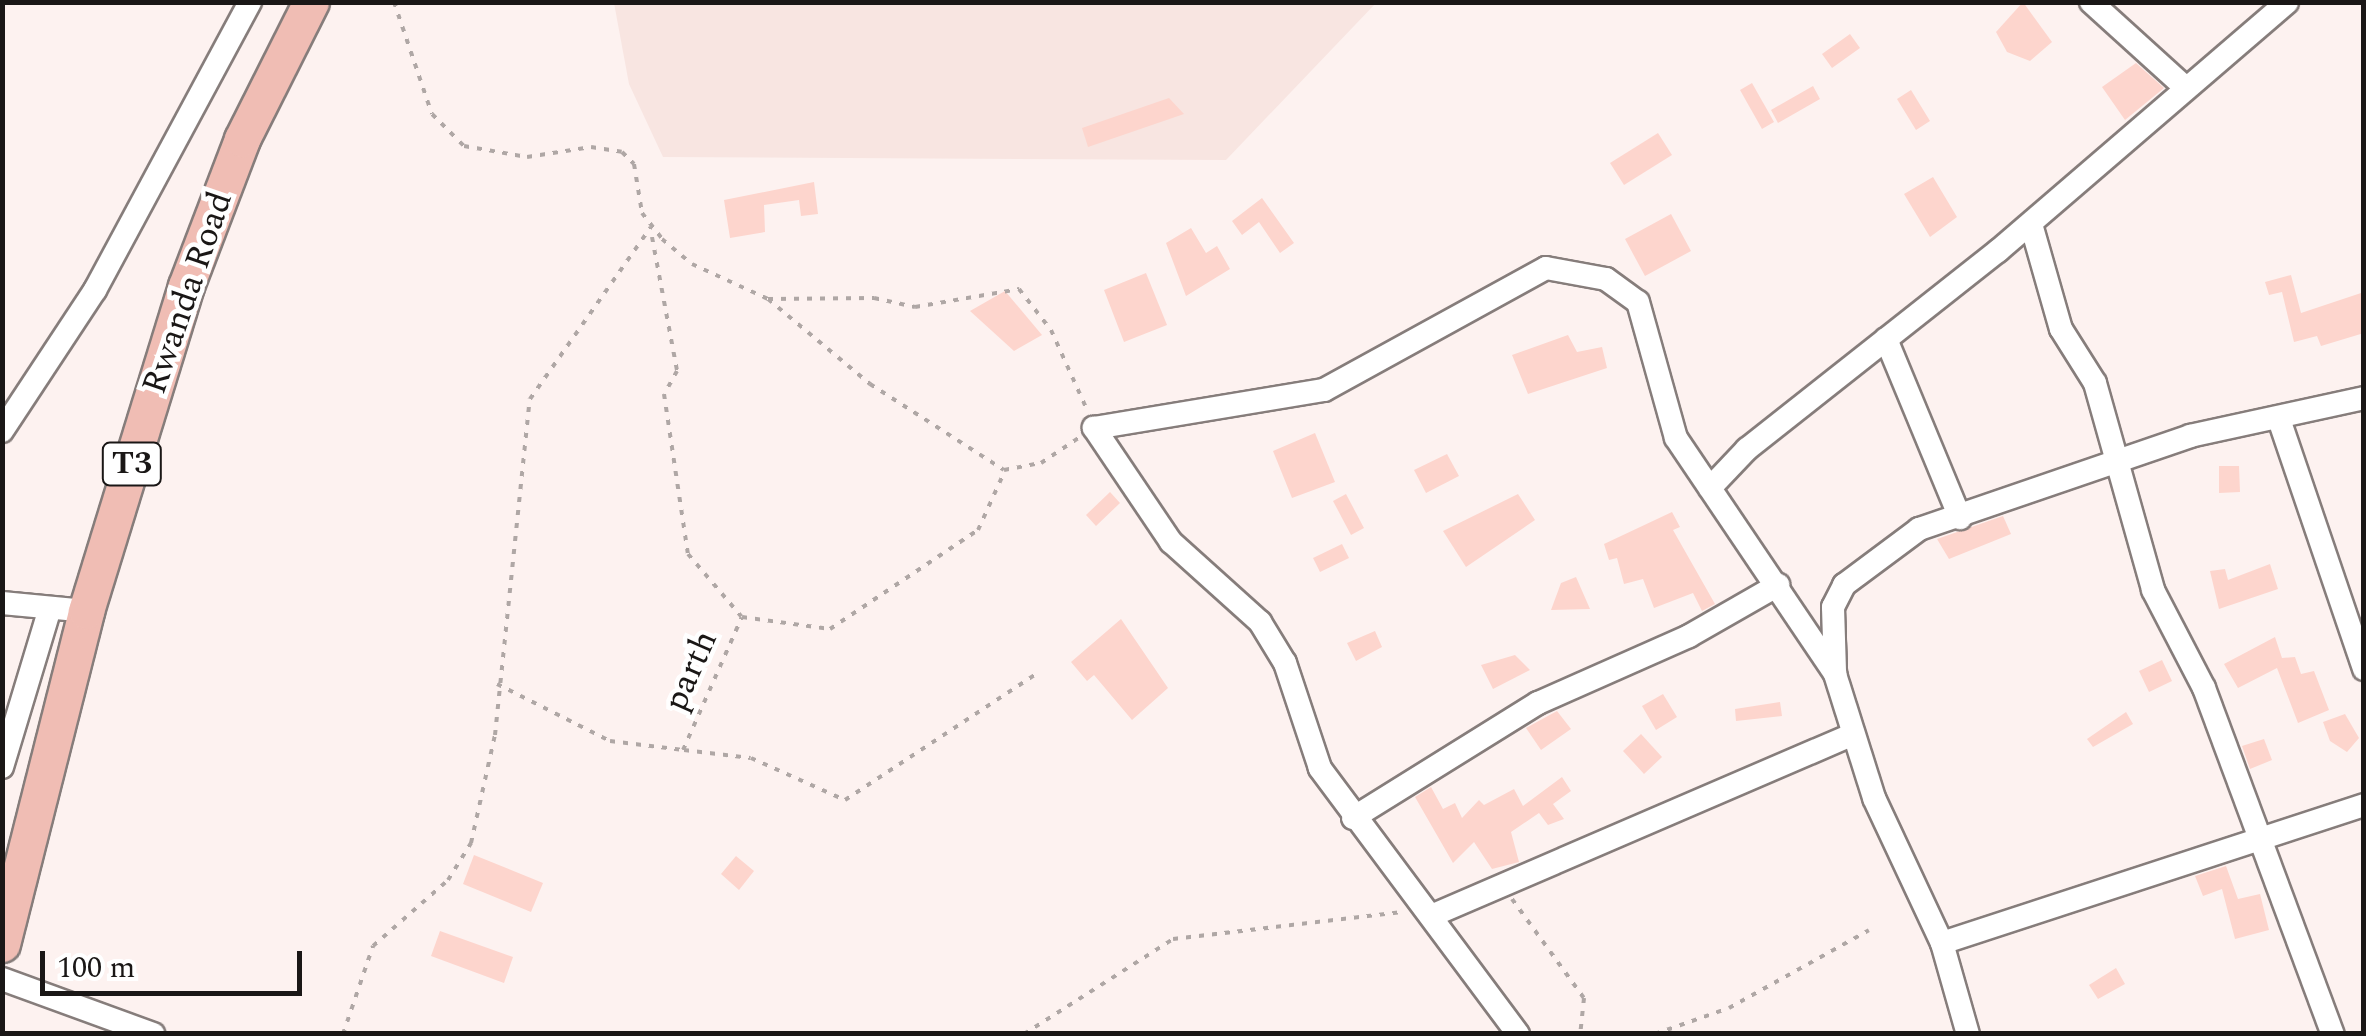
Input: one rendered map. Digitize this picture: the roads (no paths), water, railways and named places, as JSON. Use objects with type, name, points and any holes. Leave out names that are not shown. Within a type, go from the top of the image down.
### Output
[{"type":"highway","name":"Rwanda Road","points":[[2,944],[86,611],[186,286],[242,139],[312,2]]},
{"type":"street","points":[[2,431],[95,290],[250,2]]},
{"type":"street","points":[[2091,2],[2186,88]]},
{"type":"street","points":[[1710,488],[1886,339],[2031,224],[2287,2]]},
{"type":"street","points":[[2031,224],[2061,329],[2095,383],[2153,590],[2204,688],[2254,836],[2333,1034]]},
{"type":"street","points":[[1518,1034],[1353,818],[1310,752],[1274,643],[1239,597],[1171,542],[1095,426],[1324,390],[1532,274],[1576,269],[1623,287],[1638,302],[1676,438],[1836,674]]},
{"type":"street","points":[[1886,339],[1960,518]]},
{"type":"street","points":[[1802,622],[1832,607],[1878,554],[1919,529],[2119,464],[2190,436],[2280,422],[2364,398]]},
{"type":"street","points":[[2280,422],[2364,670]]},
{"type":"street","points":[[1353,818],[1538,702],[1689,636],[1778,585]]},
{"type":"street","points":[[2,603],[86,611]]},
{"type":"street","points":[[1832,607],[1836,674],[1851,735],[1942,943],[1968,1034]]},
{"type":"street","points":[[2,767],[50,608]]},
{"type":"street","points":[[1428,912],[1502,885],[1851,735]]},
{"type":"street","points":[[1942,943],[2254,836],[2364,805]]},
{"type":"street","points":[[2,979],[153,1034]]}]
